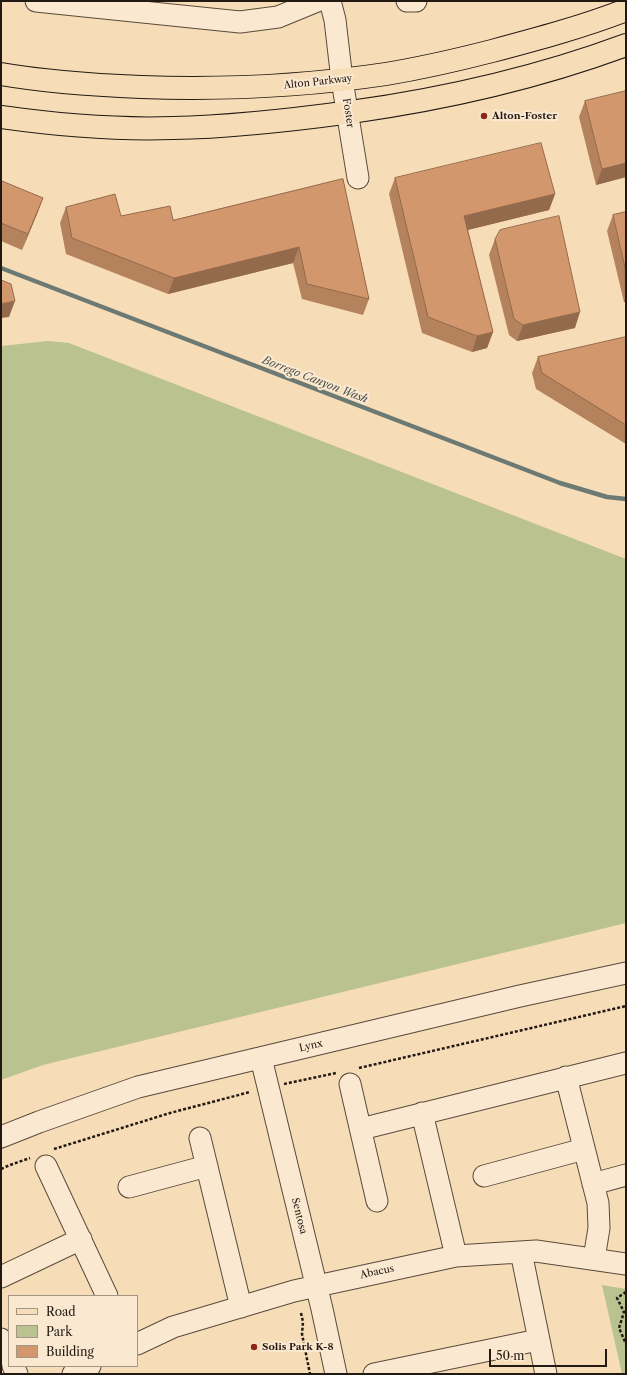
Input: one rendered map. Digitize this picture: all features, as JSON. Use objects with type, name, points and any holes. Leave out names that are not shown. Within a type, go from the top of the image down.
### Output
[{"type":"main road","name":"Alton Parkway","points":[[2,74],[48,82],[162,88],[260,87],[308,84],[387,74],[460,59],[547,37],[626,10]]},
{"type":"main road","points":[[1,117],[89,126],[172,128],[241,125],[347,112],[434,99],[501,84],[541,73],[626,45]]},
{"type":"street","points":[[36,1],[240,22],[278,17],[317,1]]},
{"type":"street","name":"Foster","points":[[330,1],[335,20],[342,80],[358,178]]},
{"type":"street","points":[[407,1],[416,1]]},
{"type":"street","name":"Lynx","points":[[1,1137],[138,1087],[626,972]]},
{"type":"street","name":"Sentosa","points":[[262,1058],[336,1374]]},
{"type":"street","points":[[361,1129],[626,1063]]},
{"type":"street","points":[[348,1075],[377,1201]]},
{"type":"street","points":[[566,1077],[598,1204],[599,1228],[594,1259]]},
{"type":"street","points":[[422,1114],[456,1256]]},
{"type":"street","points":[[200,1138],[241,1307]]},
{"type":"street","points":[[484,1176],[584,1149]]},
{"type":"street","points":[[44,1157],[107,1295]]},
{"type":"street","points":[[129,1187],[207,1166]]},
{"type":"street","points":[[593,1184],[626,1175]]},
{"type":"street","points":[[1,1276],[81,1240]]},
{"type":"street","name":"Abacus","points":[[138,1344],[173,1327],[294,1291],[456,1256],[536,1251],[626,1264]]},
{"type":"street","points":[[521,1252],[546,1374]]},
{"type":"street","points":[[1,1339],[8,1355]]},
{"type":"street","points":[[374,1374],[538,1340]]},
{"type":"street","points":[[72,1374],[88,1367]]},
{"type":"path","points":[[293,1082],[348,1075],[626,1006]]},
{"type":"path","points":[[1,1170],[10,1165],[44,1157],[170,1113],[250,1092]]},
{"type":"path","points":[[626,1292],[617,1298],[624,1312],[619,1328],[626,1344]]},
{"type":"path","points":[[301,1313],[303,1322],[302,1334],[310,1374]]},
{"type":"green space","points":[[48,341],[69,343],[626,559],[626,923],[43,1065],[1,1080],[1,346]]},
{"type":"green space","points":[[602,1285],[626,1289],[626,1374],[622,1374]]},
{"type":"building","points":[[626,91],[626,163],[602,169],[585,101]]},
{"type":"building","points":[[541,143],[555,194],[464,216],[493,332],[477,336],[428,317],[395,178]]},
{"type":"building","points":[[343,179],[369,299],[307,284],[299,247],[174,278],[72,238],[66,207],[115,194],[121,216],[170,206],[173,220]]},
{"type":"building","points":[[2,181],[43,198],[28,234],[1,223]]},
{"type":"building","points":[[626,212],[626,272],[613,215]]},
{"type":"building","points":[[559,216],[580,312],[523,325],[514,319],[495,239],[500,230]]},
{"type":"building","points":[[1,280],[11,284],[15,301],[1,304]]},
{"type":"building","points":[[626,337],[626,425],[542,373],[538,357]]},
{"type":"waterway","name":"Borrego Canyon Wash","points":[[1,268],[560,483],[607,497],[626,499]]},
{"type":"place","name":"Alton-Foster","points":[[484,116]]},
{"type":"place","name":"Solis Park K-8","points":[[254,1347]]}]
